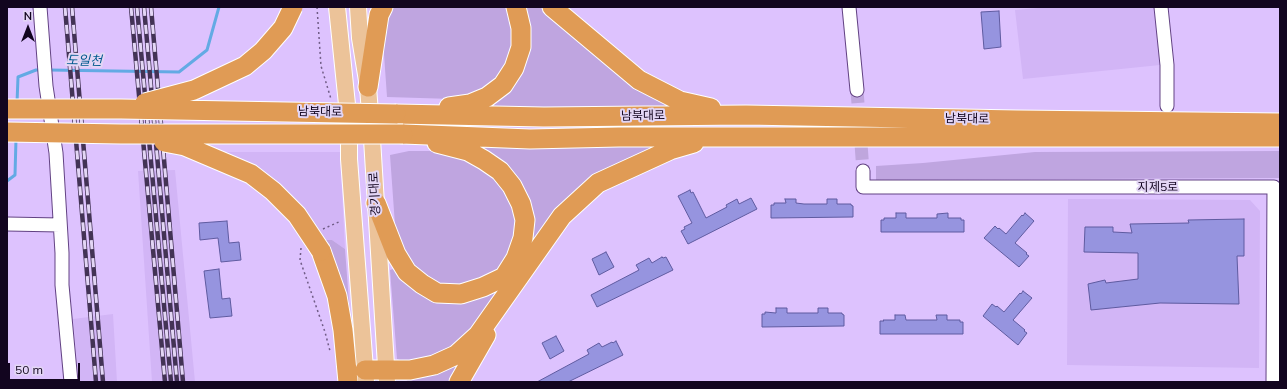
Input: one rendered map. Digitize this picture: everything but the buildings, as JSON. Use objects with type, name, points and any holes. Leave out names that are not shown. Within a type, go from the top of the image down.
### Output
[{"type":"highway","points":[[121,109],[194,90],[245,66],[263,51],[283,28],[293,7]]},
{"type":"highway","points":[[368,87],[379,15],[383,7]]},
{"type":"highway","points":[[396,114],[470,104],[487,97],[503,85],[514,68],[521,47],[521,28],[516,7]]},
{"type":"highway","points":[[552,7],[638,80],[680,100],[746,115]]},
{"type":"highway","name":"남북대로","points":[[7,109],[121,109],[544,117],[746,115],[1280,123]]},
{"type":"highway","name":"남북대로","points":[[7,132],[122,134],[403,134],[530,139],[714,137],[1280,137]]},
{"type":"highway","points":[[122,134],[185,146],[251,174],[274,191],[297,215],[321,251],[337,296],[343,330],[348,382]]},
{"type":"highway","points":[[376,203],[396,254],[408,272],[422,284],[437,293],[461,294],[483,287],[504,277],[516,258],[523,238],[525,220],[521,204],[512,186],[500,171],[468,151],[403,134]]},
{"type":"highway","points":[[366,376],[386,376],[434,365],[456,355],[478,335],[562,216],[598,183],[670,150],[714,137]]},
{"type":"highway","points":[[459,382],[515,284]]},
{"type":"main road","name":"경기대로","points":[[337,7],[349,124],[349,159],[366,376]]},
{"type":"main road","name":"경기대로","points":[[358,7],[360,38],[368,87],[386,376]]},
{"type":"street","points":[[40,7],[46,86],[56,153],[62,253],[62,286],[71,382]]},
{"type":"street","points":[[849,7],[857,90]]},
{"type":"street","points":[[1161,7],[1167,66],[1167,106]]},
{"type":"street","name":"지제5로","points":[[863,171],[863,187],[1274,187],[1273,382]]},
{"type":"street","points":[[7,224],[60,225]]},
{"type":"path","points":[[317,7],[321,66],[331,100]]},
{"type":"path","points":[[318,231],[346,219]]},
{"type":"path","points":[[301,247],[300,260],[326,332],[330,354]]},
{"type":"shaded area","points":[[388,7],[507,7],[512,19],[513,49],[503,72],[482,91],[453,99],[387,97],[383,40]]},
{"type":"shaded area","points":[[522,7],[543,7],[686,107],[481,108],[505,92]]},
{"type":"shaded area","points":[[1050,7],[1155,7],[1160,65],[1023,79],[1015,10]]},
{"type":"shaded area","points":[[609,146],[660,147],[631,158],[526,259],[451,354],[411,364],[397,359],[390,270],[393,269],[416,289],[503,281],[527,216],[472,148]]},
{"type":"shaded area","points":[[409,151],[443,151],[458,155],[494,173],[517,212],[513,246],[497,272],[479,283],[437,288],[399,251],[395,225],[390,155]]},
{"type":"shaded area","points":[[1280,151],[1280,178],[876,180],[876,166],[1035,152]]},
{"type":"shaded area","points":[[211,152],[340,152],[345,249],[332,240],[321,240]]},
{"type":"shaded area","points":[[175,170],[195,382],[152,382],[138,171]]},
{"type":"shaded area","points":[[1068,199],[1250,200],[1260,211],[1259,368],[1067,365]]},
{"type":"shaded area","points":[[321,240],[332,240],[345,249],[355,382]]},
{"type":"shaded area","points":[[113,314],[117,382],[79,382],[73,319]]},
{"type":"shaded area","points":[[467,355],[452,382],[405,382],[409,379]]},
{"type":"waterway","name":"도일천","points":[[49,70],[179,72],[207,50],[219,7]]},
{"type":"waterway","name":"도일천","points":[[17,103],[18,77],[36,70],[41,70]]},
{"type":"waterway","name":"도일천","points":[[7,181],[15,175],[16,139]]},
{"type":"tunnel","points":[[857,90],[863,171]]},
{"type":"railway","points":[[65,7],[96,382]]},
{"type":"railway","points":[[72,7],[103,382]]},
{"type":"railway","points":[[131,7],[165,382]]},
{"type":"railway","points":[[137,7],[171,382]]},
{"type":"railway","points":[[144,7],[177,382]]},
{"type":"railway","points":[[151,7],[183,382]]}]
